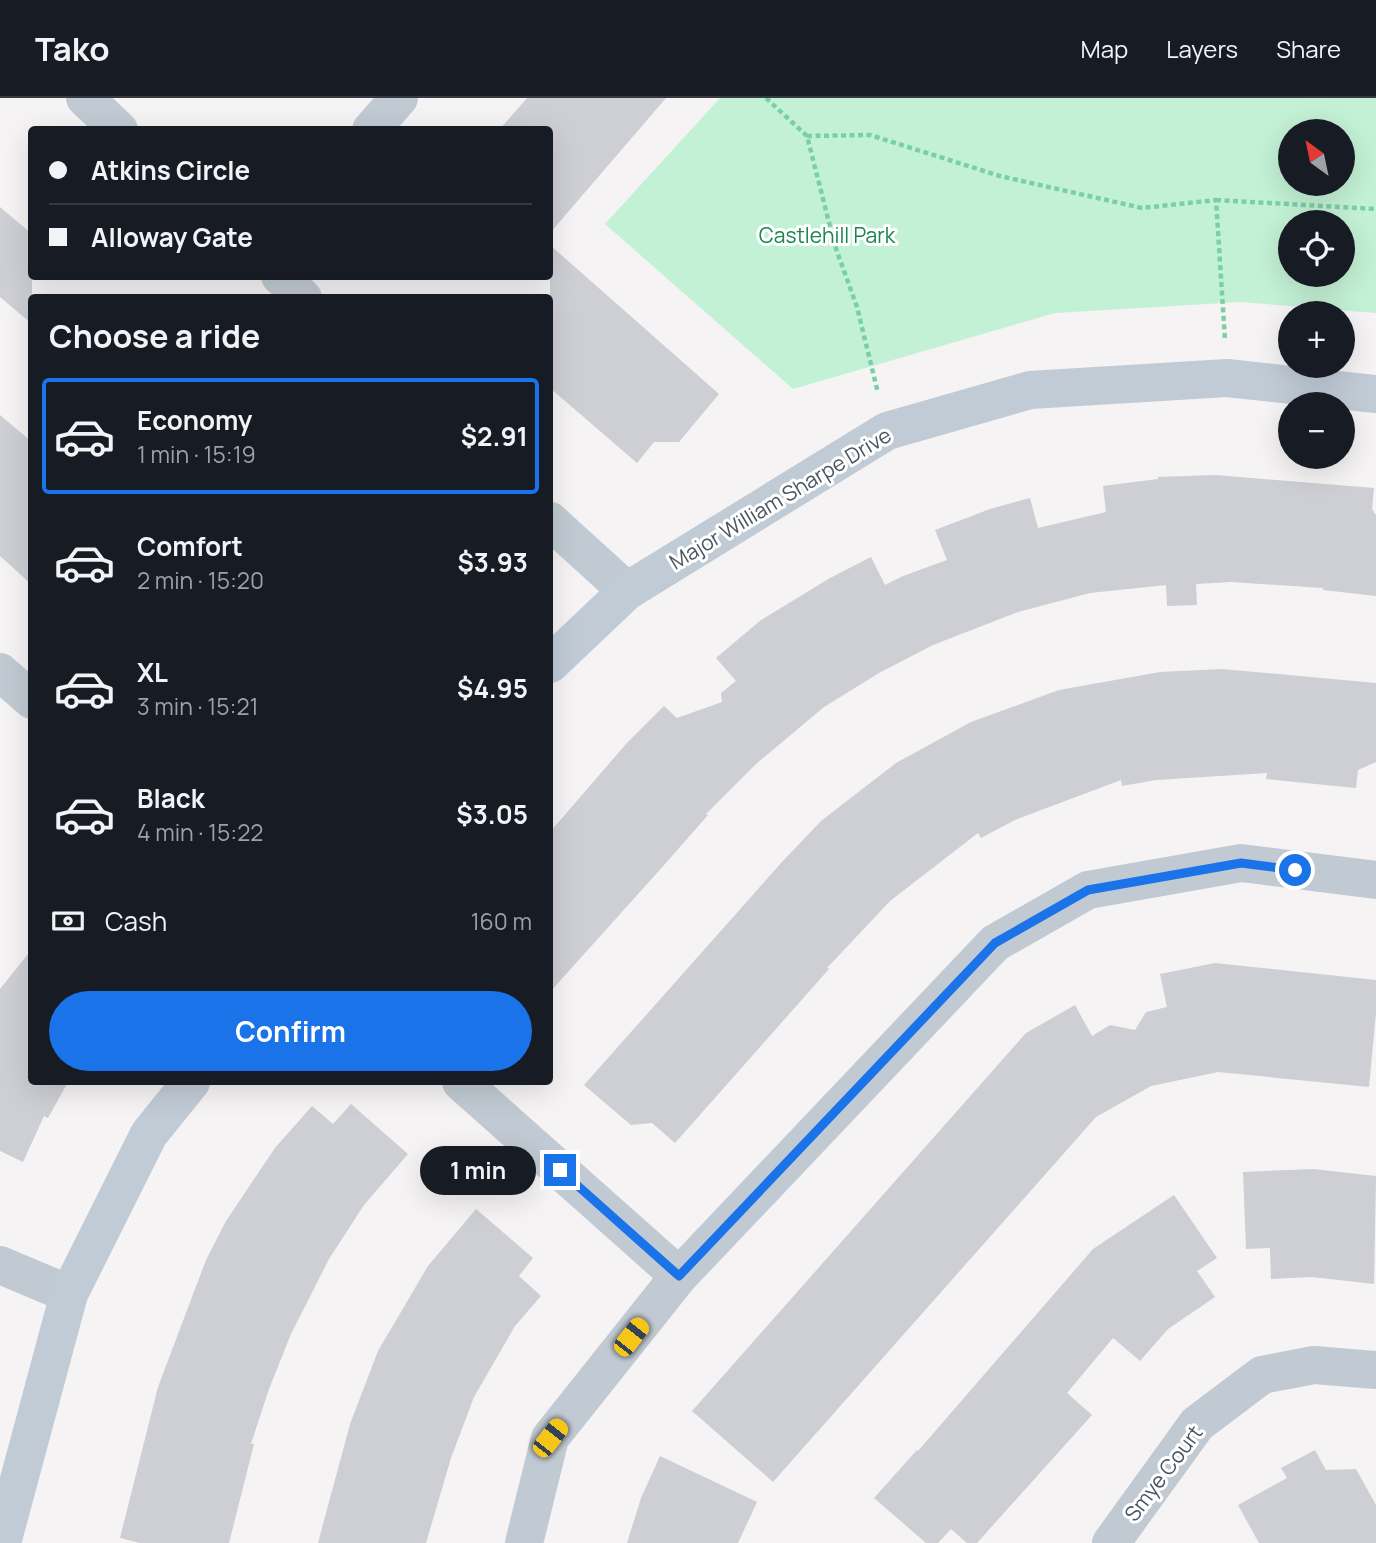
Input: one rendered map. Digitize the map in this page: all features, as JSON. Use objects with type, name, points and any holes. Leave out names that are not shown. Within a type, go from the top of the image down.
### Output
[{"type":"street","points":[[85,98],[116,126]]},
{"type":"street","points":[[374,126],[399,98]]},
{"type":"street","points":[[284,280],[299,294]]},
{"type":"street","name":"Major William Sharpe Drive","points":[[553,661],[626,591],[887,431],[1030,390],[1227,378],[1376,394]]},
{"type":"street","points":[[553,524],[626,591]]},
{"type":"street","points":[[0,672],[28,696]]},
{"type":"street","points":[[524,1543],[550,1438],[679,1276],[995,943],[1088,890],[1241,863],[1376,880]]},
{"type":"street","points":[[2,1543],[69,1294],[149,1134],[189,1085]]},
{"type":"street","points":[[464,1085],[679,1276]]},
{"type":"street","points":[[0,1265],[69,1294]]},
{"type":"street","name":"Smye Court","points":[[1111,1543],[1196,1424],[1262,1375],[1314,1365],[1376,1370]]},
{"type":"path","points":[[766,98],[807,136],[835,246],[857,307],[887,431]]},
{"type":"path","points":[[807,136],[870,135],[1000,176],[1142,208],[1216,200],[1376,209]]},
{"type":"path","points":[[1216,200],[1227,378]]},
{"type":"green space","name":"Castlehill Park","points":[[720,98],[1376,98],[1376,313],[1355,311],[1355,301],[1278,301],[1278,305],[1240,302],[1055,313],[793,389],[605,224]]},
{"type":"building","points":[[527,98],[666,98],[553,230],[553,126],[502,126]]},
{"type":"building","points":[[0,207],[28,231],[28,280],[32,280],[32,294],[28,294],[28,321],[0,297]]},
{"type":"building","points":[[553,248],[719,394],[679,442],[654,442],[637,463],[553,391],[553,294],[550,294]]},
{"type":"building","points":[[0,415],[28,439],[28,581],[0,556]]},
{"type":"building","points":[[1215,475],[1374,488],[1372,509],[1376,515],[1376,596],[1323,588],[1231,582],[1196,584],[1197,605],[1167,606],[1166,585],[1090,593],[1018,612],[933,645],[879,673],[824,707],[756,764],[706,814],[708,815],[553,989],[553,829],[626,744],[664,706],[677,718],[722,702],[721,693],[736,681],[716,658],[761,620],[830,578],[871,557],[885,585],[947,560],[935,530],[990,509],[1030,498],[1038,528],[1106,512],[1103,486],[1158,477]]},
{"type":"building","points":[[1222,669],[1376,683],[1376,762],[1358,770],[1356,788],[1266,779],[1267,773],[1156,780],[1122,786],[1121,780],[1015,820],[981,838],[978,833],[890,901],[827,968],[829,969],[675,1143],[652,1123],[631,1125],[584,1085],[821,821],[896,763],[971,722],[1059,690],[1160,672]]},
{"type":"building","points":[[28,954],[28,1085],[66,1085],[48,1118],[44,1116],[23,1162],[0,1151],[0,989]]},
{"type":"building","points":[[1215,963],[1376,980],[1376,1013],[1369,1087],[1218,1072],[1151,1086],[1096,1117],[773,1482],[692,1411],[1026,1033],[1075,1005],[1092,1036],[1110,1025],[1135,1030],[1146,1012],[1167,1007],[1160,974]]},
{"type":"building","points":[[351,1104],[408,1154],[364,1205],[329,1259],[291,1334],[251,1444],[254,1444],[229,1543],[140,1543],[120,1538],[158,1387],[206,1260],[226,1221],[275,1148],[312,1106],[333,1124]]},
{"type":"building","points":[[1313,1169],[1376,1176],[1374,1284],[1312,1277],[1271,1279],[1270,1248],[1246,1249],[1243,1172]]},
{"type":"building","points":[[1174,1195],[1217,1258],[1197,1271],[1215,1297],[1168,1329],[1140,1361],[1113,1338],[1067,1393],[1092,1415],[977,1543],[967,1543],[951,1529],[938,1543],[926,1543],[874,1498],[1093,1249]]},
{"type":"building","points":[[476,1209],[533,1258],[519,1276],[541,1296],[515,1326],[474,1397],[451,1458],[426,1543],[318,1543],[350,1424],[378,1351],[428,1266]]},
{"type":"building","points":[[1315,1450],[1326,1470],[1356,1469],[1376,1505],[1376,1543],[1259,1543],[1238,1505],[1287,1478],[1281,1468]]},
{"type":"building","points":[[660,1456],[757,1502],[738,1543],[627,1543],[641,1498]]},
{"type":"route","points":[[560,1170],[679,1276],[995,943],[1088,890],[1241,863],[1295,870]]}]
